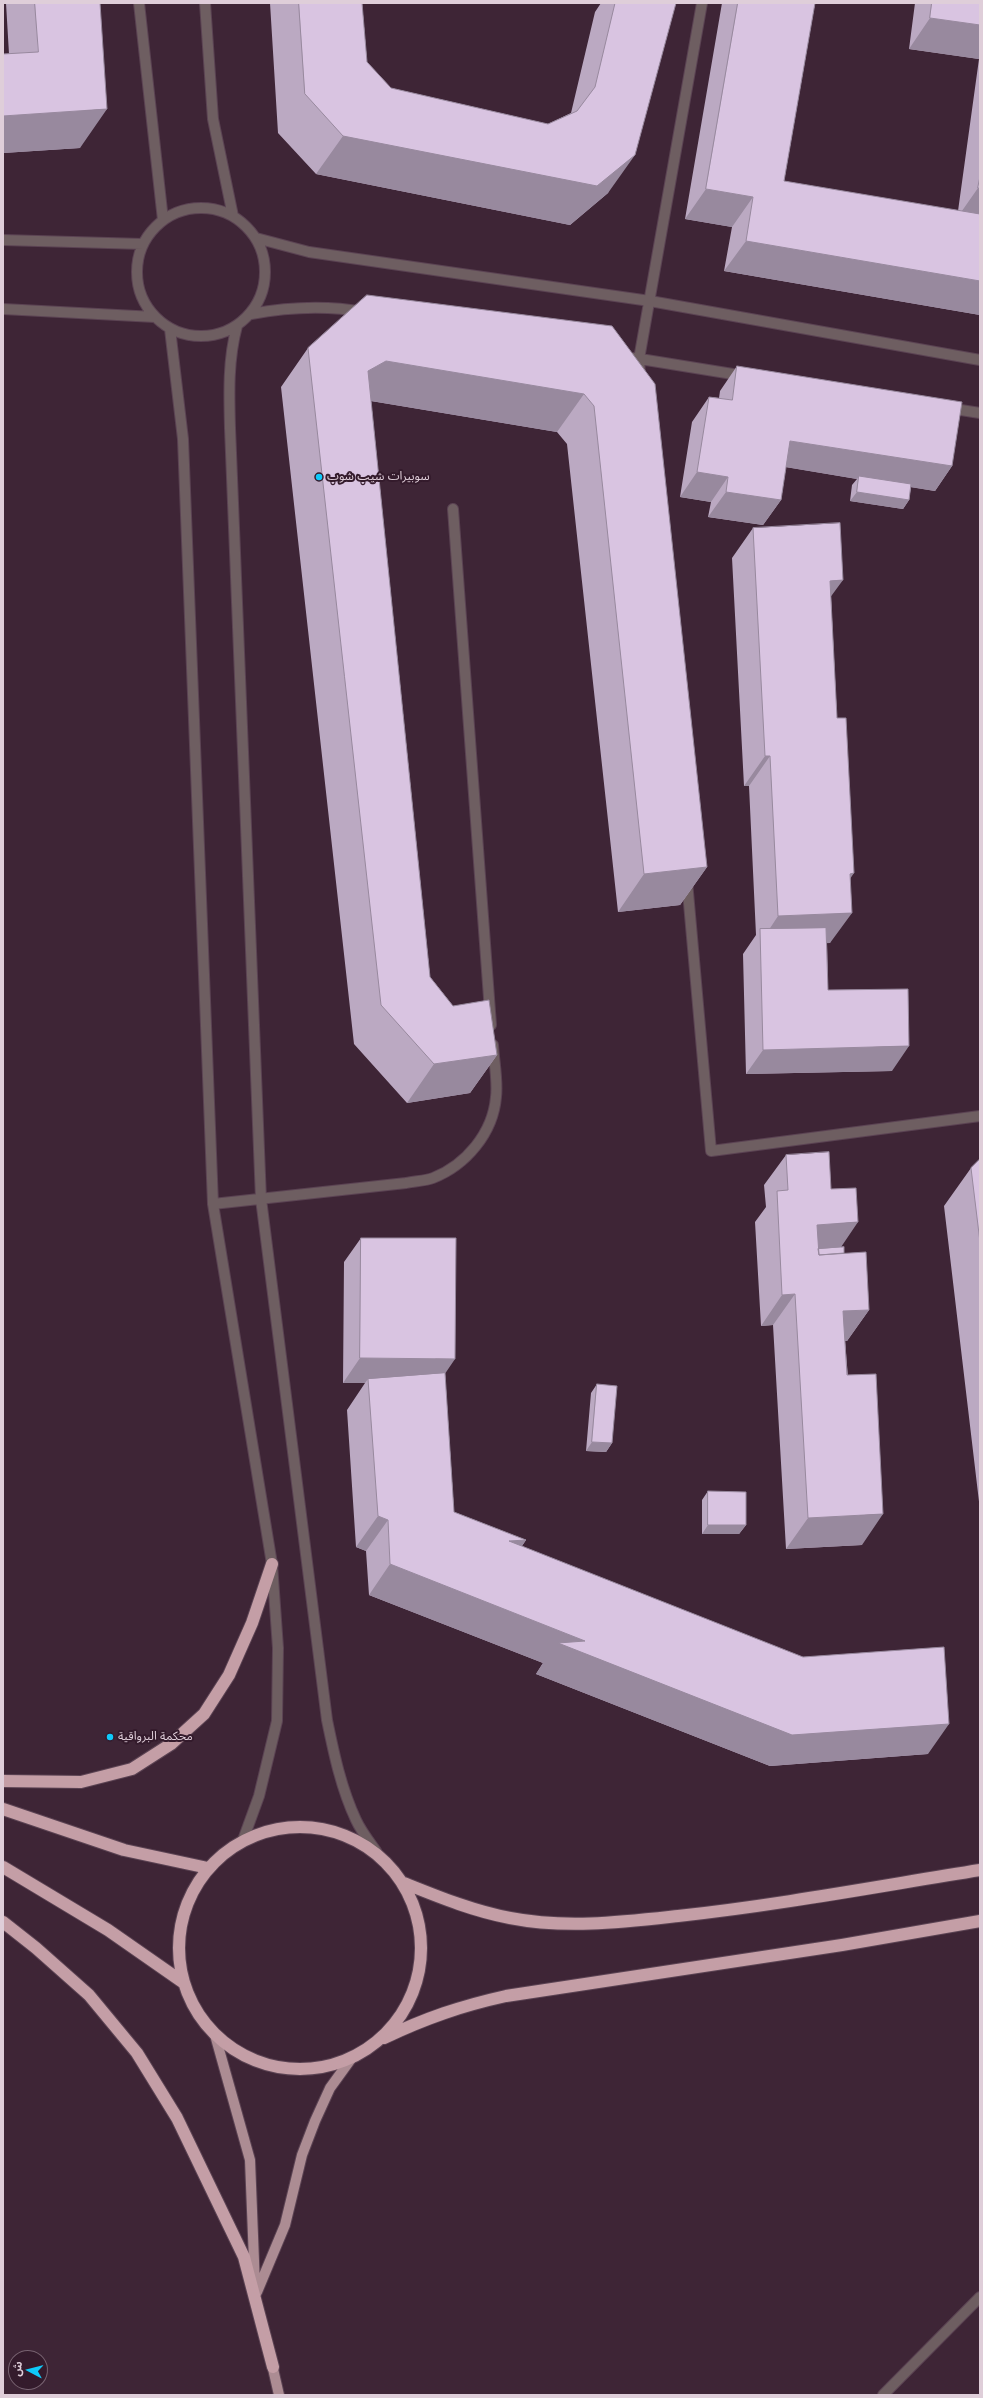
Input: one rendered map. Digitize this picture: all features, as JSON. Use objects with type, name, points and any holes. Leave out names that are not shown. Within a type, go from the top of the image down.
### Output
[{"type":"highway","points":[[3,1781],[81,1782],[132,1769],[171,1744],[204,1714],[229,1675],[252,1623],[272,1564]]},
{"type":"highway","points":[[3,1809],[124,1850],[208,1868]]},
{"type":"highway","points":[[381,2039],[408,2006],[421,1965],[420,1922],[404,1883],[376,1851],[334,1830],[288,1826],[243,1840],[225,1852],[208,1868],[191,1893],[181,1922],[179,1953],[184,1983],[196,2011],[215,2035],[244,2057],[279,2068],[315,2069],[351,2059],[381,2039],[424,2019],[455,2008],[506,1996],[842,1945],[980,1921]]},
{"type":"highway","points":[[3,1867],[101,1926],[184,1983]]},
{"type":"highway","points":[[404,1883],[463,1906],[510,1918],[552,1923],[601,1924],[743,1909],[980,1870]]},
{"type":"highway","points":[[3,1922],[36,1948],[89,1995],[137,2053],[177,2118],[244,2257],[273,2367]]},
{"type":"main road","points":[[215,2035],[250,2160],[256,2295],[279,2395]]},
{"type":"main road","points":[[256,2295],[285,2225],[302,2155],[315,2121],[330,2088],[351,2059]]},
{"type":"street","points":[[139,3],[163,220]]},
{"type":"street","points":[[205,3],[213,119],[233,216]]},
{"type":"street","points":[[641,383],[639,359],[702,3]]},
{"type":"street","points":[[197,208],[216,209],[233,216],[256,238],[264,257],[266,277],[261,296],[251,314],[237,326],[221,333],[204,337],[186,335],[170,329],[155,317],[144,300],[138,282],[137,262],[143,244],[151,231],[163,220],[179,211],[197,208]]},
{"type":"street","points":[[256,238],[309,252],[650,301],[980,360]]},
{"type":"street","points":[[3,240],[143,244]]},
{"type":"street","points":[[251,314],[296,307],[342,308],[372,313]]},
{"type":"street","points":[[3,309],[155,317]]},
{"type":"street","points":[[237,326],[232,346],[229,375],[230,428],[261,1200],[327,1720],[335,1761],[345,1793],[356,1821],[376,1851]]},
{"type":"street","points":[[170,329],[183,439],[213,1204],[272,1564],[278,1648],[278,1721],[259,1796],[243,1840]]},
{"type":"street","points":[[623,356],[757,378]]},
{"type":"street","points":[[938,406],[980,413]]},
{"type":"street","points":[[213,1204],[261,1200],[406,1183],[432,1178],[456,1166],[476,1147],[490,1124],[496,1098],[495,1077],[453,509]]},
{"type":"street","points":[[686,874],[711,1150],[980,1116]]},
{"type":"street","points":[[883,2395],[980,2297]]},
{"type":"building","points":[[35,3],[100,3],[107,109],[3,116],[3,54],[38,52]]},
{"type":"building","points":[[299,3],[362,3],[367,62],[391,88],[548,124],[577,111],[595,87],[615,3],[676,3],[635,155],[597,186],[343,136],[305,94]]},
{"type":"building","points":[[738,3],[815,3],[784,181],[980,214],[980,281],[746,241],[753,197],[706,189]]},
{"type":"building","points":[[932,3],[980,3],[980,25],[930,18]]},
{"type":"building","points":[[980,177],[980,188],[978,188]]},
{"type":"building","points":[[367,295],[612,326],[655,384],[707,867],[644,874],[594,406],[584,394],[386,361],[368,371],[430,977],[453,1006],[489,1000],[497,1055],[434,1064],[381,1005],[308,348]]},
{"type":"building","points":[[737,366],[962,402],[952,466],[790,441],[781,500],[726,492],[728,477],[697,472],[709,397],[732,400]]},
{"type":"building","points":[[859,476],[911,484],[909,500],[857,492]]},
{"type":"building","points":[[840,523],[843,580],[830,581],[837,718],[846,718],[854,873],[850,874],[852,913],[778,916],[770,756],[765,756],[753,528]]},
{"type":"building","points":[[826,928],[828,990],[908,989],[909,1046],[763,1050],[760,929]]},
{"type":"building","points":[[829,1152],[831,1189],[856,1188],[858,1222],[817,1225],[819,1255],[866,1252],[869,1310],[843,1311],[847,1375],[876,1374],[883,1514],[808,1518],[795,1294],[782,1295],[777,1191],[788,1190],[786,1155]]},
{"type":"building","points":[[980,1159],[980,1242],[971,1168]]},
{"type":"building","points":[[361,1238],[456,1238],[455,1359],[360,1358]]},
{"type":"building","points":[[844,1247],[844,1253],[819,1255],[818,1249]]},
{"type":"building","points":[[445,1373],[454,1512],[526,1540],[509,1541],[803,1657],[944,1647],[949,1724],[792,1735],[558,1643],[585,1641],[390,1564],[388,1520],[378,1516],[368,1379]]},
{"type":"building","points":[[597,1384],[617,1386],[612,1443],[592,1442]]},
{"type":"building","points":[[708,1491],[746,1492],[746,1525],[708,1525]]},
{"type":"place","name":"سوبيرات شيب شوب","points":[[319,477]]},
{"type":"place","name":"محكمة البرواقية","points":[[110,1737]]}]
